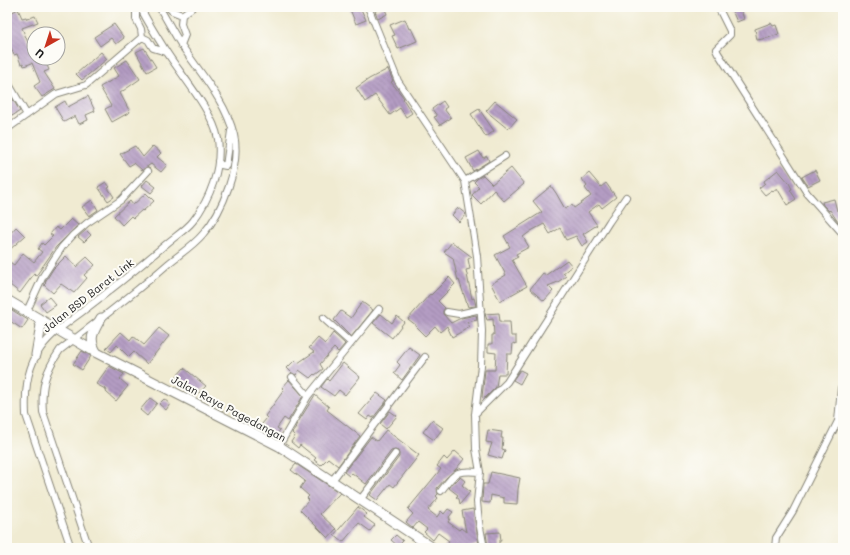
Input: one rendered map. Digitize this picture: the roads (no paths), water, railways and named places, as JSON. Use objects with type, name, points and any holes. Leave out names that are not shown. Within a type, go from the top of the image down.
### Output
[{"type":"street","points":[[136,7],[136,19],[141,29],[142,37]]},
{"type":"street","name":"Jalan BSD Barat Link","points":[[71,548],[26,415],[25,394],[28,374],[36,355],[47,338],[132,274],[192,222],[212,186],[218,161],[218,138],[211,120],[200,101],[166,52],[140,7]]},
{"type":"street","points":[[89,548],[43,412],[42,394],[44,379],[60,350],[142,286],[203,234],[217,213],[228,192],[235,162],[234,136],[226,113],[214,92],[181,45],[159,7]]},
{"type":"street","points":[[168,7],[172,11],[182,15]]},
{"type":"street","points":[[181,45],[185,35],[181,24],[182,15],[193,7]]},
{"type":"street","points":[[368,7],[398,81],[464,181],[477,256],[481,309],[481,366],[475,414],[476,448],[480,472],[477,502],[484,548]]},
{"type":"street","points":[[718,7],[730,31],[730,35],[716,49],[718,53],[807,192],[843,234]]},
{"type":"street","points":[[142,37],[148,40],[153,48],[166,52]]},
{"type":"street","points":[[7,129],[56,94],[86,86],[142,37]]},
{"type":"street","points":[[7,81],[27,115]]},
{"type":"street","points":[[218,161],[220,165],[226,166],[232,130]]},
{"type":"street","points":[[464,181],[505,156]]},
{"type":"street","points":[[27,311],[43,276],[62,247],[87,223],[121,200],[148,171]]},
{"type":"street","points":[[475,414],[507,382],[626,197]]},
{"type":"street","name":"Jalan Raya Pagedangan","points":[[7,300],[97,353],[279,446],[331,482],[433,548]]},
{"type":"street","points":[[279,446],[308,396],[379,309]]},
{"type":"street","points":[[447,312],[460,314],[481,309]]},
{"type":"street","points":[[36,355],[41,325],[38,318]]},
{"type":"street","points":[[97,353],[92,345],[92,337],[101,318]]},
{"type":"street","points":[[323,318],[351,343]]},
{"type":"street","points":[[331,482],[425,357]]},
{"type":"street","points":[[292,377],[308,396]]},
{"type":"street","points":[[775,548],[776,538],[793,511],[838,421],[841,388],[843,386]]},
{"type":"street","points":[[360,500],[395,454]]},
{"type":"street","points":[[441,491],[453,476],[458,473],[464,471],[480,472]]}]
